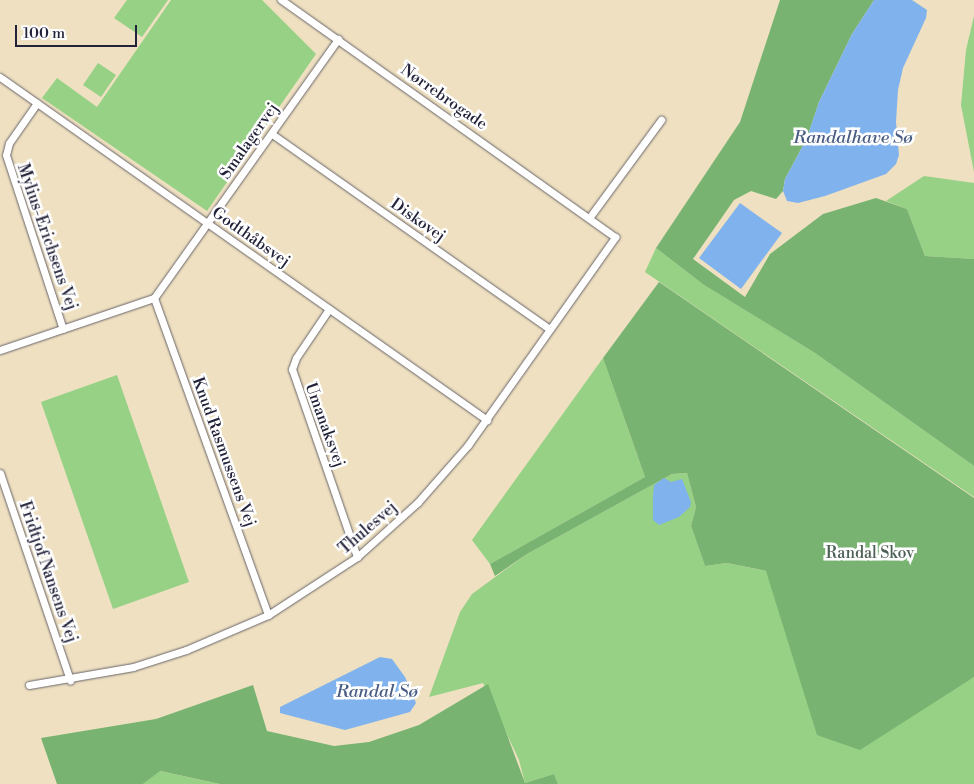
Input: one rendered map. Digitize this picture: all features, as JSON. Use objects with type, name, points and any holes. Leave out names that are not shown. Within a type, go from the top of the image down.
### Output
[{"type":"street","name":"Nørrebrogade","points":[[281,0],[338,38],[615,237]]},
{"type":"street","name":"Smalagervej","points":[[154,298],[272,134],[338,38]]},
{"type":"street","name":"Godthåbsvej","points":[[0,77],[487,420]]},
{"type":"street","name":"Mylius-Erichsens Vej","points":[[37,103],[9,143],[6,154],[63,329]]},
{"type":"street","points":[[589,218],[662,120]]},
{"type":"street","name":"Diskovej","points":[[272,134],[549,329]]},
{"type":"street","name":"Thulesvej","points":[[29,685],[70,680],[133,667],[186,650],[268,615],[357,557],[418,502],[487,420],[615,237]]},
{"type":"street","points":[[0,350],[154,298]]},
{"type":"street","name":"Knud Rasmussens Vej","points":[[154,298],[268,615]]},
{"type":"street","name":"Umanaksvej","points":[[329,309],[296,358],[292,369],[357,557]]},
{"type":"street","name":"Fridtjof Nansens Vej","points":[[0,473],[70,680]]},
{"type":"green space","points":[[127,0],[168,0],[142,37],[114,18]]},
{"type":"green space","points":[[171,0],[262,0],[316,54],[207,211],[42,98],[57,78],[97,107]]},
{"type":"green space","points":[[780,0],[874,0],[852,34],[819,102],[807,138],[785,179],[783,191],[776,199],[751,191],[734,200],[693,259],[745,297],[770,254],[823,214],[876,198],[907,209],[925,256],[974,259],[974,466],[815,353],[704,285],[656,248],[740,122]]},
{"type":"green space","points":[[974,16],[974,172],[961,105],[966,50]]},
{"type":"green space","points":[[98,63],[116,75],[101,97],[83,85]]},
{"type":"green space","points":[[924,176],[974,183],[974,259],[925,256],[907,209],[886,201]]},
{"type":"green space","points":[[656,248],[704,285],[815,353],[974,466],[974,497],[645,272]]},
{"type":"green space","name":"Randal Skov","points":[[659,282],[974,498],[974,677],[860,750],[817,735],[766,571],[727,563],[705,566],[691,526],[696,507],[687,473],[672,474],[527,554],[495,576],[490,564],[645,477],[603,358]]},
{"type":"green space","points":[[603,358],[645,477],[490,564],[472,540]]},
{"type":"green space","points":[[117,375],[189,582],[113,609],[41,402]]},
{"type":"green space","points":[[687,473],[696,507],[691,526],[705,566],[727,563],[765,571],[974,675],[971,679],[974,677],[974,784],[558,784],[554,774],[525,783],[519,760],[483,683],[429,697],[460,612],[472,594],[527,554],[672,474]]},
{"type":"green space","points":[[488,684],[525,783],[554,774],[558,784],[220,784],[160,771],[143,784],[57,784],[41,738],[156,719],[253,685],[267,731],[334,746],[369,742],[419,725]]},
{"type":"green space","points":[[159,771],[220,784],[143,784]]},
{"type":"water","name":"Randalhave Sø","points":[[874,0],[912,0],[927,10],[926,18],[903,68],[898,90],[896,122],[899,155],[896,164],[886,174],[825,196],[798,203],[787,201],[783,191],[785,179],[807,138],[819,102],[852,34]]},
{"type":"water","points":[[740,203],[782,233],[741,289],[699,258]]},
{"type":"water","points":[[664,478],[671,482],[682,479],[691,502],[690,507],[679,517],[659,525],[653,520],[654,485]]},
{"type":"water","name":"Randal Sø","points":[[380,657],[392,659],[405,677],[416,703],[410,712],[345,730],[280,713],[280,707]]}]
